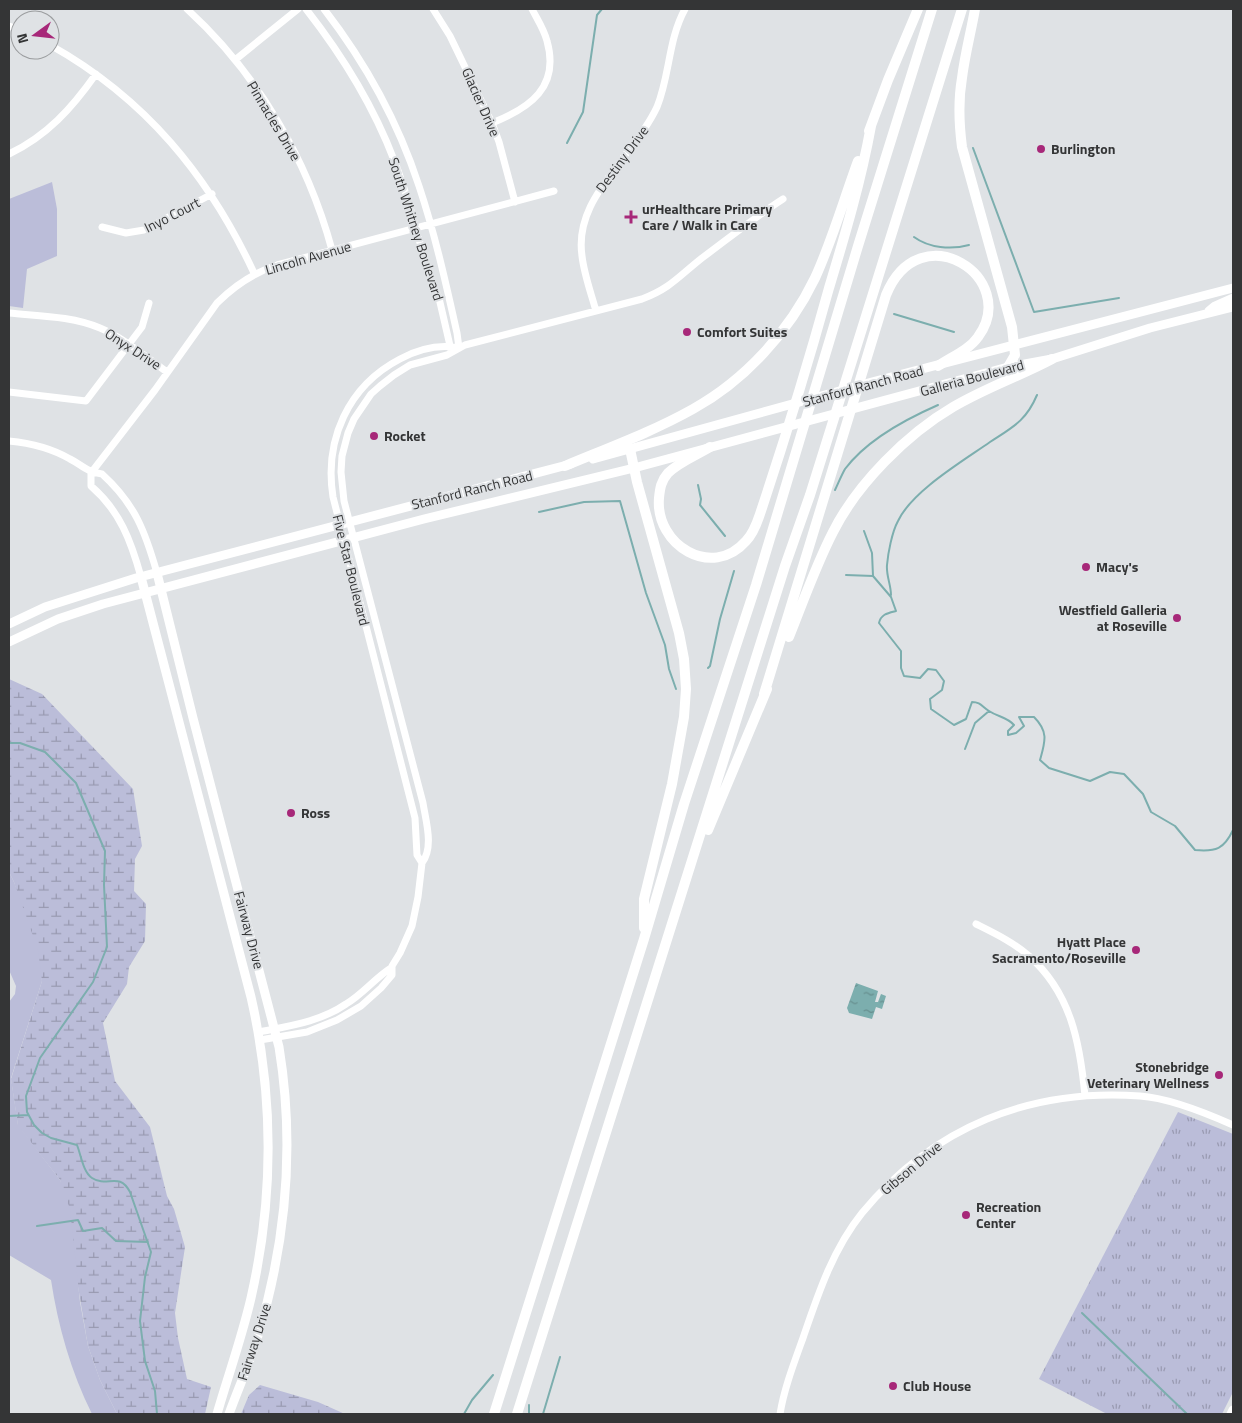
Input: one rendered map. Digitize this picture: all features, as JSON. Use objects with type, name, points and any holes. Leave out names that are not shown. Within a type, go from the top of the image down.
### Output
[{"type":"highway","points":[[565,466],[647,432],[694,409],[735,380],[763,353],[788,322],[815,277],[888,80],[918,9]]},
{"type":"highway","points":[[494,1414],[644,939],[684,804],[756,585],[858,246],[932,9]]},
{"type":"highway","points":[[517,1414],[784,566],[810,495],[962,9]]},
{"type":"highway","points":[[975,9],[960,96],[959,114],[962,147],[1012,327],[1014,355],[1008,368]]},
{"type":"highway","points":[[710,448],[669,473],[660,487],[658,505],[663,526],[672,541],[684,550],[699,557],[717,558],[732,552],[747,541],[760,514],[801,387],[836,266],[865,160],[871,126]]},
{"type":"highway","points":[[764,694],[787,624],[841,438],[889,288],[896,276],[905,267],[925,257],[938,256],[961,262],[974,272],[984,287],[988,306],[987,317],[978,336],[971,344],[938,366]]},
{"type":"highway","points":[[694,855],[710,825],[834,531],[853,500],[895,452],[937,417],[966,400],[1052,359]]},
{"type":"highway","points":[[630,449],[678,633],[684,659],[686,689],[684,716],[672,784],[644,899],[644,939]]},
{"type":"main road","name":"Galleria Boulevard","points":[[938,366],[1233,288]]},
{"type":"main road","points":[[1207,313],[1215,306],[1233,298]]},
{"type":"main road","name":"Galleria Boulevard","points":[[710,448],[1008,368],[1052,359],[1150,328],[1233,306]]},
{"type":"main road","name":"Stanford Ranch Road","points":[[9,624],[44,607],[157,572],[630,449],[872,382],[938,366]]},
{"type":"main road","name":"Stanford Ranch Road","points":[[9,642],[80,611],[145,593],[710,448]]},
{"type":"main road","name":"Fairway Drive","points":[[157,572],[277,1038],[284,1080],[287,1134],[283,1219],[270,1288],[261,1323],[230,1414]]},
{"type":"main road","name":"Fairway Drive","points":[[141,577],[251,997],[266,1080],[269,1127],[265,1210],[251,1299],[217,1414]]},
{"type":"main road","points":[[194,779],[208,775]]},
{"type":"main road","points":[[1231,1414],[1233,1410]]},
{"type":"street","name":"Pinnacles Drive","points":[[187,9],[235,60],[273,113],[295,152],[316,201],[332,250]]},
{"type":"street","points":[[235,60],[298,9]]},
{"type":"street","name":"South Whitney Boulevard","points":[[306,9],[342,57],[368,102],[394,158],[406,189],[429,273],[438,295],[451,349]]},
{"type":"street","name":"South Whitney Boulevard","points":[[324,9],[369,75],[388,112],[419,185],[457,333],[459,348]]},
{"type":"street","name":"Glacier Drive","points":[[433,9],[450,36],[492,123],[515,202]]},
{"type":"street","points":[[492,123],[516,114],[526,107],[541,92],[545,83],[550,64],[549,52],[545,35],[532,9]]},
{"type":"street","name":"Destiny Drive","points":[[596,311],[582,256],[581,239],[587,213],[602,185],[642,132],[656,109],[665,83],[674,35],[684,9]]},
{"type":"street","points":[[60,51],[96,74],[139,108],[172,142],[212,194],[232,228],[254,273]]},
{"type":"street","points":[[9,154],[30,142],[57,122],[70,109],[96,74]]},
{"type":"street","name":"Lincoln Avenue","points":[[91,473],[217,303],[239,283],[254,273],[332,250],[554,192]]},
{"type":"street","name":"Inyo Court","points":[[102,227],[126,232],[144,230],[212,194]]},
{"type":"street","name":"Five Star Boulevard","points":[[422,863],[417,855],[417,829],[412,804],[333,497],[330,472],[332,454],[338,427],[344,413],[363,387],[393,362],[418,351],[442,345],[451,349],[459,348],[642,299],[672,284],[708,254],[782,199]]},
{"type":"street","points":[[9,392],[86,401],[142,326],[149,303]]},
{"type":"street","name":"Onyx Drive","points":[[9,313],[90,324],[109,332],[167,372]]},
{"type":"street","name":"Five Star Boulevard","points":[[259,1036],[274,1029],[312,1020],[332,1012],[355,998],[391,968],[412,926],[422,863],[428,856],[424,803],[350,522],[342,487],[342,456],[354,419],[362,406],[380,386],[410,365],[447,355],[451,349]]},
{"type":"street","points":[[380,386],[393,368],[393,362]]},
{"type":"street","points":[[338,427],[342,432],[340,445],[342,456]]},
{"type":"street","name":"Fairway Drive","points":[[9,441],[44,447],[69,458],[91,473],[102,474],[128,502],[142,527],[157,572]]},
{"type":"street","name":"Fairway Drive","points":[[91,473],[91,486],[114,510],[124,527],[132,545],[141,577]]},
{"type":"street","points":[[362,614],[374,611]]},
{"type":"street","points":[[976,924],[1003,938],[1029,956],[1053,985],[1068,1012],[1075,1031],[1081,1058],[1085,1096]]},
{"type":"street","name":"Five Star Boulevard","points":[[259,1036],[277,1038],[321,1027],[352,1012],[381,988],[392,975],[391,968]]},
{"type":"street","name":"Gibson Drive","points":[[780,1414],[794,1365],[822,1282],[840,1246],[862,1213],[894,1179],[929,1149],[970,1126],[997,1115],[1040,1102],[1085,1096],[1141,1096],[1185,1105],[1233,1125]]},
{"type":"green space","points":[[52,182],[57,209],[57,256],[27,269],[23,308],[9,306],[9,199]]},
{"type":"green space","points":[[9,679],[42,694],[133,789],[142,846],[135,859],[134,891],[146,904],[145,941],[129,967],[127,984],[103,1023],[115,1081],[150,1127],[167,1196],[174,1209],[185,1247],[175,1313],[178,1338],[187,1379],[211,1387],[205,1414],[117,1414],[100,1380],[88,1346],[60,1180],[18,1126],[11,1079],[42,981],[14,882],[9,872]]},
{"type":"green space","points":[[9,872],[38,950],[42,981],[11,1078],[18,1125],[60,1180],[70,1209],[80,1302],[88,1346],[100,1380],[117,1414],[92,1414],[84,1398],[66,1348],[51,1280],[9,1255],[9,1002],[15,994],[16,986],[9,970]]},
{"type":"green space","points":[[1178,1112],[1233,1134],[1233,1392],[1222,1414],[1107,1414],[1039,1379]]},
{"type":"green space","points":[[260,1385],[318,1402],[345,1414],[241,1414],[249,1395]]},
{"type":"water","points":[[856,983],[878,991],[875,1002],[878,1002],[881,994],[886,996],[882,1009],[876,1007],[872,1019],[849,1013],[847,1008]]},
{"type":"waterway","points":[[567,143],[583,112],[597,15],[602,9]]},
{"type":"waterway","points":[[973,148],[1034,312],[1119,298]]},
{"type":"waterway","points":[[914,237],[933,246],[955,247],[969,245]]},
{"type":"waterway","points":[[894,314],[954,332]]},
{"type":"waterway","points":[[891,595],[887,569],[888,555],[894,531],[905,510],[914,499],[939,477],[1018,423],[1033,404],[1037,395]]},
{"type":"waterway","points":[[835,490],[845,469],[864,449],[900,424],[938,405]]},
{"type":"waterway","points":[[698,485],[701,499],[700,505],[725,536]]},
{"type":"waterway","points":[[539,512],[584,502],[620,501],[646,593],[665,645],[669,669],[676,689]]},
{"type":"waterway","points":[[864,531],[872,553],[873,576]]},
{"type":"waterway","points":[[708,668],[734,571]]},
{"type":"waterway","points":[[846,575],[873,576],[891,597],[896,611],[883,616],[879,623],[901,651],[901,668],[904,676],[920,678],[928,669],[936,670],[944,681],[942,690],[930,699],[931,709],[954,725],[966,719],[972,702],[1011,722],[1014,725],[1008,731],[1008,735],[1016,733],[1024,726],[1019,717],[1034,717],[1044,732],[1040,760],[1049,768],[1090,781],[1110,772],[1124,774],[1143,794],[1151,812],[1175,826],[1195,850],[1214,850],[1218,848],[1223,845],[1233,830]]},
{"type":"waterway","points":[[965,749],[975,723],[989,711]]},
{"type":"waterway","points":[[9,743],[20,743],[45,752],[76,783],[105,851],[104,885],[107,947],[93,982],[40,1058],[26,1096],[27,1112],[34,1125],[42,1133],[51,1138],[77,1145],[84,1168],[92,1178],[97,1181],[122,1182],[130,1192],[151,1252],[145,1277],[140,1321],[145,1361],[155,1391],[157,1414]]},
{"type":"waterway","points":[[9,1116],[28,1115]]},
{"type":"waterway","points":[[37,1226],[78,1220],[83,1231],[102,1228],[116,1241],[148,1242]]},
{"type":"waterway","points":[[1082,1313],[1187,1414]]},
{"type":"waterway","points":[[543,1414],[560,1357]]},
{"type":"waterway","points":[[464,1414],[472,1400],[493,1375]]},
{"type":"waterway","points":[[529,1405],[529,1414]]},
{"type":"place","name":"Burlington","points":[[1041,149]]},
{"type":"place","name":"urHealthcare Primary Care / Walk in Care","points":[[631,217]]},
{"type":"place","name":"Comfort Suites","points":[[687,332]]},
{"type":"place","name":"Rocket","points":[[374,436]]},
{"type":"place","name":"Macy's","points":[[1086,567]]},
{"type":"place","name":"Westfield Galleria at Roseville","points":[[1177,618]]},
{"type":"place","name":"Ross","points":[[291,813]]},
{"type":"place","name":"Hyatt Place Sacramento/Roseville","points":[[1136,950]]},
{"type":"place","name":"Stonebridge Veterinary Wellness","points":[[1219,1075]]},
{"type":"place","name":"Recreation Center","points":[[966,1215]]},
{"type":"place","name":"Club House","points":[[893,1386]]}]
